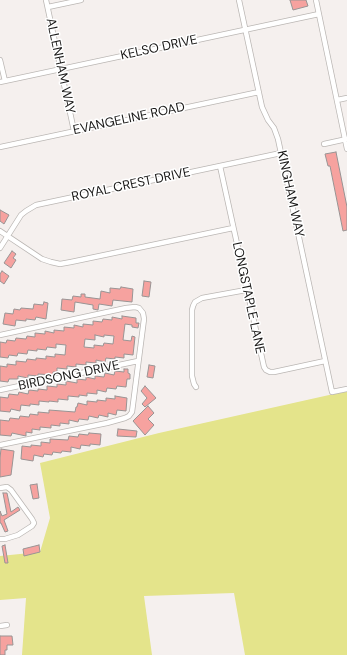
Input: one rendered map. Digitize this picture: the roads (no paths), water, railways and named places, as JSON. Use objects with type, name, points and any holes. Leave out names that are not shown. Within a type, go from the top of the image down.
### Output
[{"type":"street","name":"ALLENHAM WAY","points":[[46,0],[74,131]]},
{"type":"street","points":[[48,7],[81,0]]},
{"type":"street","name":"KINGHAM WAY","points":[[239,0],[264,114],[276,133],[281,153],[332,392],[347,389]]},
{"type":"street","points":[[316,0],[347,149]]},
{"type":"street","name":"KELSO DRIVE","points":[[2,81],[319,14]]},
{"type":"street","points":[[0,60],[2,81]]},
{"type":"street","name":"EVANGELINE ROAD","points":[[0,147],[259,92]]},
{"type":"street","points":[[337,100],[347,98]]},
{"type":"street","points":[[324,144],[346,140]]},
{"type":"street","name":"ROYAL CREST DRIVE","points":[[0,248],[21,215],[36,205],[281,153]]},
{"type":"street","name":"LONGSTAPLE LANE","points":[[220,166],[262,363],[266,370],[274,372],[326,362]]},
{"type":"street","points":[[0,231],[42,259],[60,264],[233,228]]},
{"type":"street","points":[[196,387],[192,376],[192,310],[195,302],[202,298],[246,290]]},
{"type":"street","points":[[0,335],[135,307],[139,308],[143,313],[144,320],[132,412],[129,416],[107,423],[0,445]]},
{"type":"street","name":"BIRDSONG DRIVE","points":[[0,390],[138,361]]},
{"type":"street","points":[[0,488],[7,487],[11,490],[34,523],[32,526],[18,534],[5,539],[0,539]]},
{"type":"street","points":[[0,626],[7,625]]}]
